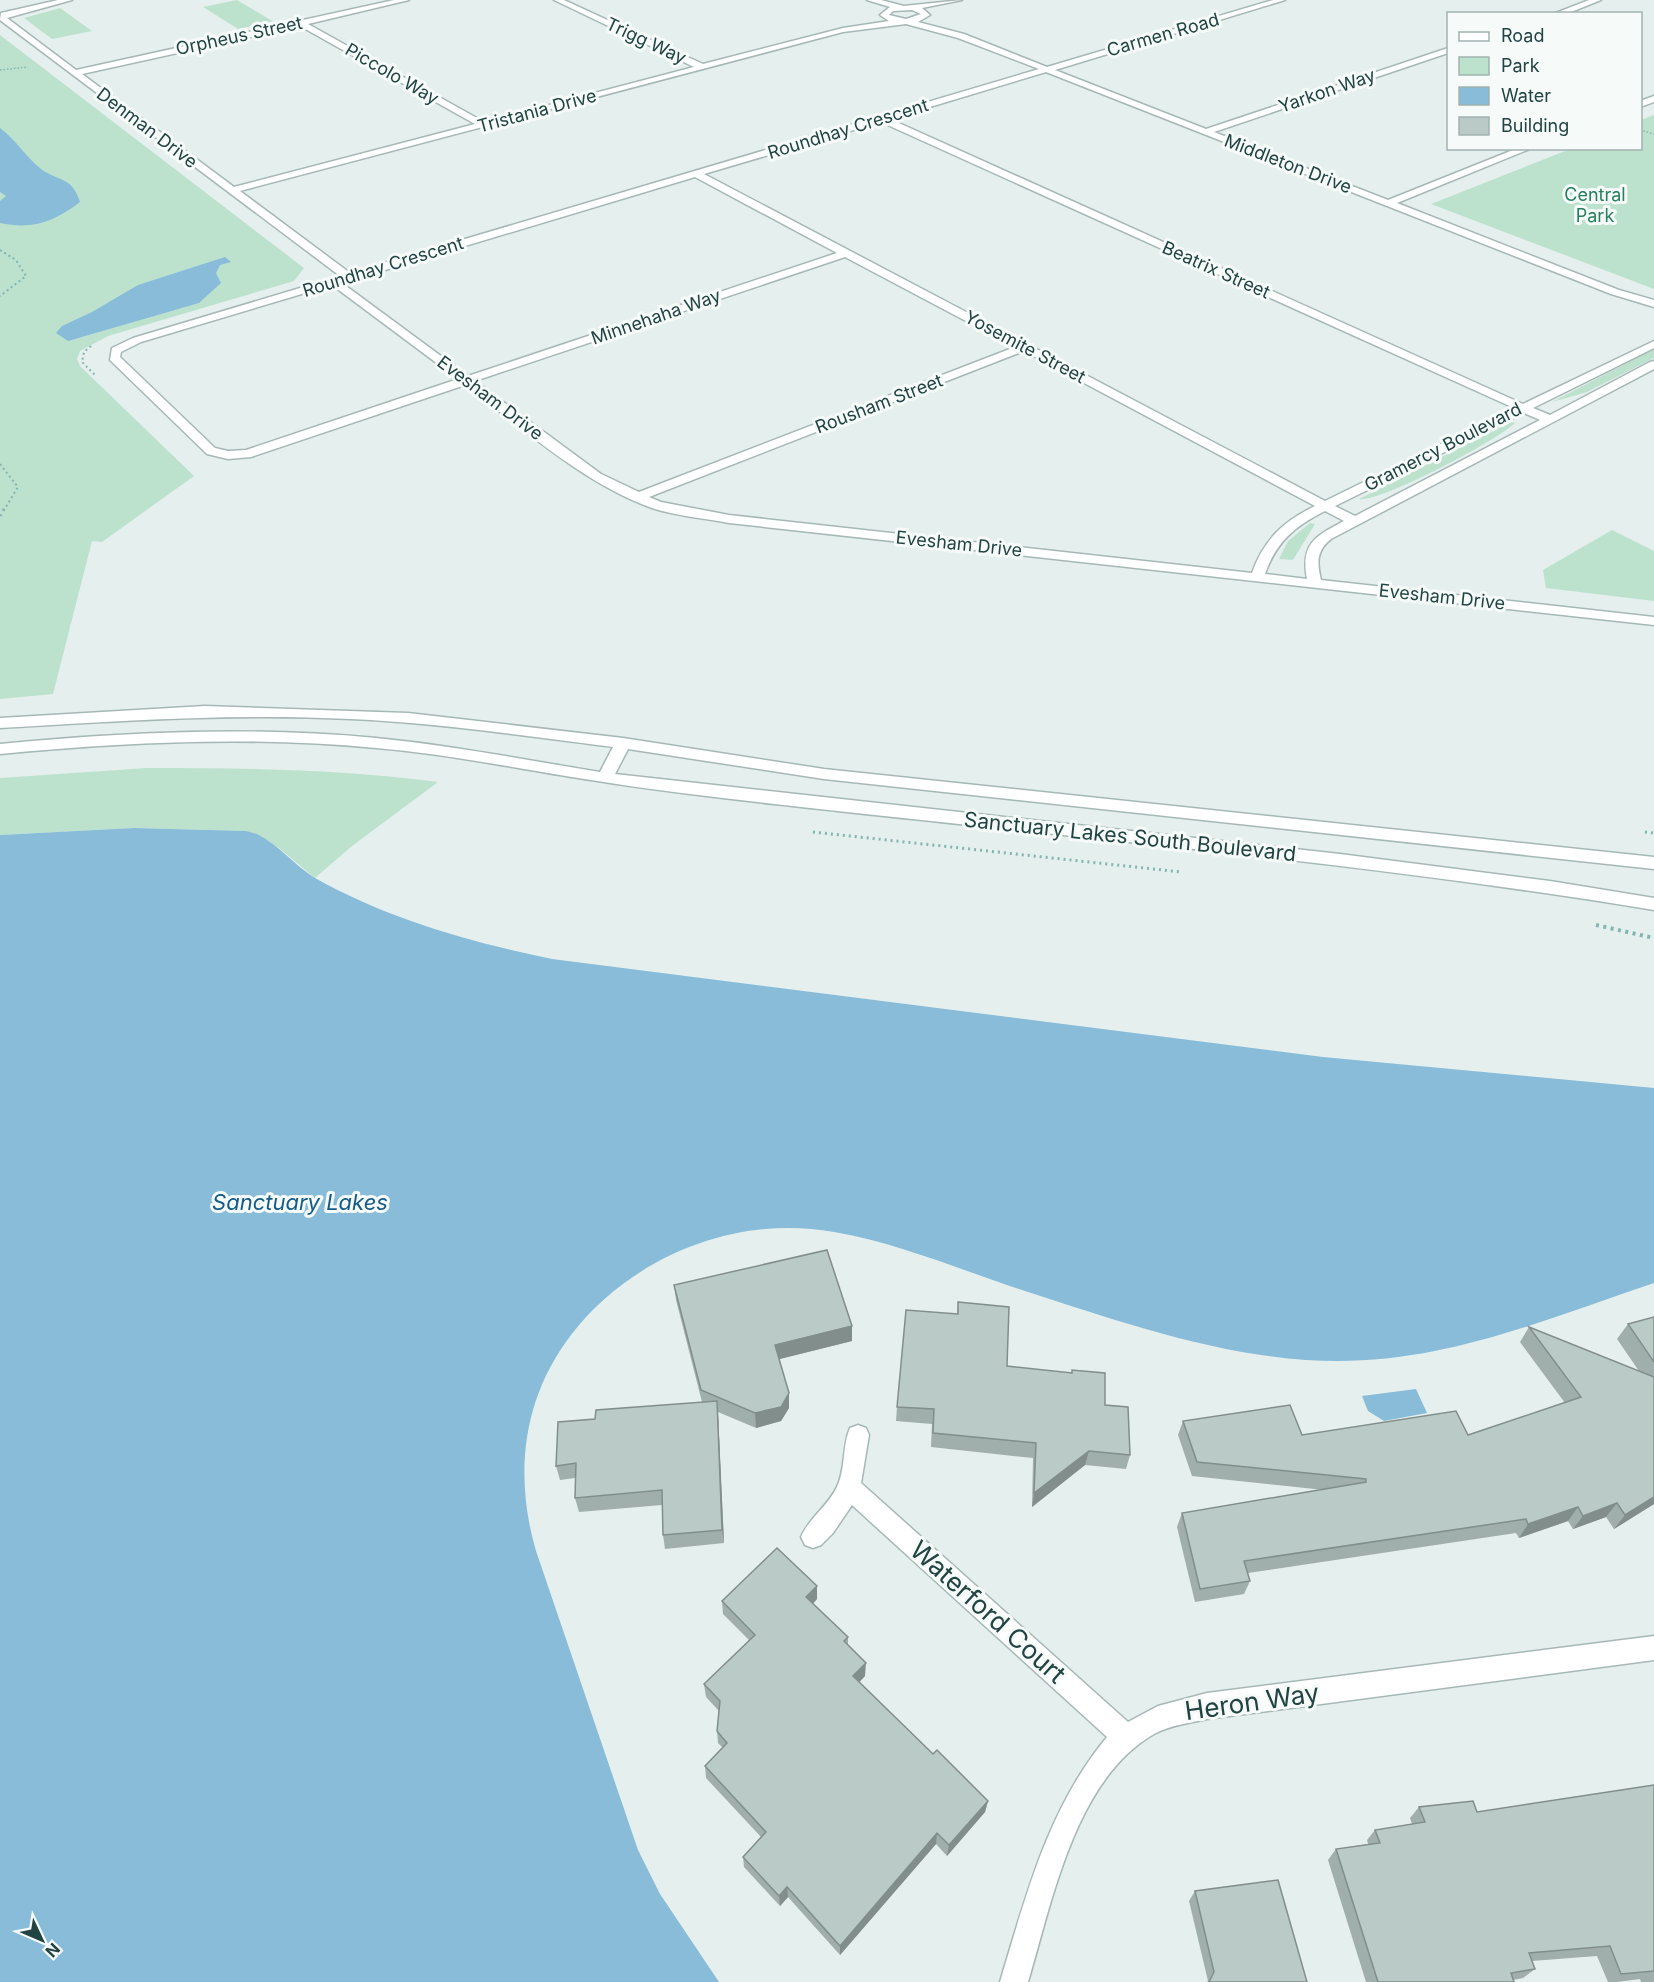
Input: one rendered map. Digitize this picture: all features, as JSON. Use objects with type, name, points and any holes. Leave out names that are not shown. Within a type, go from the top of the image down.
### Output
[{"type":"street","name":"Denman Drive","points":[[68,0],[14,11],[3,16],[6,22],[73,73],[348,277]]},
{"type":"street","name":"Orpheus Street","points":[[73,73],[405,0]]},
{"type":"street","name":"Trigg Way","points":[[558,0],[702,67]]},
{"type":"street","points":[[869,0],[905,7],[955,1]]},
{"type":"street","points":[[869,0],[884,14]]},
{"type":"street","name":"Carmen Road","points":[[1046,69],[1281,0]]},
{"type":"street","points":[[1563,12],[1597,0]]},
{"type":"street","points":[[926,14],[955,1]]},
{"type":"street","name":"Tristania Drive","points":[[843,30],[884,14],[887,10],[905,7]]},
{"type":"street","name":"Middleton Drive","points":[[905,7],[926,14],[937,25],[961,36],[1615,292],[1654,304]]},
{"type":"street","name":"Middleton Drive","points":[[884,14],[961,36]]},
{"type":"street","name":"Tristania Drive","points":[[231,191],[843,30],[917,20],[926,14]]},
{"type":"street","name":"Piccolo Way","points":[[301,23],[483,125]]},
{"type":"street","name":"Yarkon Way","points":[[1205,132],[1447,51]]},
{"type":"street","name":"Roundhay Crescent","points":[[467,381],[259,451],[228,456],[216,454],[203,445],[114,358],[116,350],[137,340],[1046,69]]},
{"type":"street","name":"Beatrix Street","points":[[882,119],[1550,420]]},
{"type":"street","points":[[1388,203],[1523,150]]},
{"type":"street","name":"Yosemite Street","points":[[696,174],[1354,521]]},
{"type":"street","name":"Minnehaha Way","points":[[467,381],[846,253]]},
{"type":"street","name":"Evesham Drive","points":[[334,282],[597,477],[657,505],[729,519],[1654,621]]},
{"type":"street","name":"Middleton Drive","points":[[1615,292],[1654,316]]},
{"type":"street","name":"Gramercy Boulevard","points":[[1257,577],[1263,560],[1281,531],[1325,505],[1521,407],[1654,344]]},
{"type":"street","name":"Rousham Street","points":[[636,497],[733,462],[1025,347]]},
{"type":"street","name":"Gramercy Boulevard","points":[[1315,583],[1309,558],[1312,549],[1326,536],[1654,364]]},
{"type":"street","name":"Rousham Street","points":[[657,505],[733,462]]},
{"type":"street","name":"Sanctuary Lakes South Boulevard","points":[[0,723],[145,712],[291,712],[408,718],[623,743],[824,774],[1654,863]]},
{"type":"street","name":"Sanctuary Lakes South Boulevard","points":[[0,749],[132,739],[298,738],[435,749],[605,777],[968,820],[1338,858],[1654,904]]},
{"type":"street","points":[[605,777],[623,743]]},
{"type":"street","points":[[813,1537],[837,1510],[850,1488],[857,1467],[858,1435]]},
{"type":"street","name":"Waterford Court","points":[[850,1488],[1126,1737]]},
{"type":"street","name":"Heron Way","points":[[1014,1982],[1061,1837],[1090,1777],[1126,1737],[1165,1715],[1207,1706],[1654,1648]]},
{"type":"path","points":[[0,70],[29,67]]},
{"type":"path","points":[[0,250],[16,260],[26,276],[0,296]]},
{"type":"path","points":[[95,344],[84,352],[82,362],[102,381]]},
{"type":"path","points":[[0,464],[18,487],[0,516]]},
{"type":"green space","points":[[237,0],[273,21],[238,29],[203,7]]},
{"type":"green space","points":[[60,8],[92,31],[52,39],[24,18]]},
{"type":"green space","points":[[0,35],[304,268],[294,281],[108,336],[80,351],[77,359],[80,366],[194,476],[102,542],[92,541],[53,694],[0,699]]},
{"type":"green space","name":"Central Park","points":[[1654,115],[1654,289],[1431,204],[1567,150],[1642,150],[1642,120]]},
{"type":"green space","points":[[1654,349],[1654,358],[1587,392],[1552,402]]},
{"type":"green space","points":[[1511,422],[1515,423],[1464,456],[1390,491],[1371,498],[1359,499]]},
{"type":"green space","points":[[1310,523],[1315,524],[1293,560],[1279,559],[1288,541]]},
{"type":"green space","points":[[1612,530],[1654,551],[1654,601],[1546,588],[1543,570]]},
{"type":"green space","points":[[147,768],[329,772],[438,782],[352,846],[315,878],[279,848],[246,831],[134,828],[0,835],[0,778]]},
{"type":"water","points":[[0,128],[41,169],[69,184],[80,202],[61,215],[42,223],[12,225],[0,223],[0,201],[6,196],[0,192]]},
{"type":"water","points":[[225,257],[231,262],[220,265],[216,273],[221,283],[199,303],[68,341],[56,333],[62,326],[92,312],[138,285]]},
{"type":"water","name":"Sanctuary Lakes","points":[[134,828],[246,831],[257,834],[315,878],[371,906],[460,937],[552,959],[1323,1057],[1654,1088],[1654,1283],[1526,1327],[1440,1350],[1352,1361],[1306,1360],[1234,1350],[1164,1334],[1025,1291],[907,1250],[834,1232],[797,1228],[760,1230],[724,1236],[688,1248],[655,1263],[624,1283],[596,1307],[571,1335],[542,1385],[533,1412],[524,1467],[525,1495],[536,1551],[638,1850],[660,1894],[719,1982],[0,1982],[0,835]]},
{"type":"water","points":[[1416,1389],[1427,1413],[1384,1421],[1368,1411],[1362,1396]]},
{"type":"building","points":[[827,1250],[852,1326],[775,1345],[789,1393],[781,1407],[755,1413],[701,1390],[674,1285]]},
{"type":"building","points":[[958,1302],[1009,1307],[1007,1366],[1072,1373],[1072,1370],[1105,1373],[1105,1405],[1128,1407],[1130,1455],[1089,1451],[1034,1493],[1036,1443],[933,1433],[934,1409],[897,1407],[906,1310],[958,1314]]},
{"type":"building","points":[[1654,1317],[1654,1362],[1628,1324]]},
{"type":"building","points":[[1529,1327],[1654,1377],[1654,1497],[1625,1515],[1617,1503],[1583,1516],[1578,1507],[1528,1524],[1526,1519],[1244,1561],[1250,1581],[1200,1589],[1182,1513],[1366,1482],[1366,1479],[1197,1462],[1183,1421],[1290,1405],[1302,1435],[1456,1411],[1468,1435],[1581,1397]]},
{"type":"building","points":[[717,1401],[722,1530],[663,1535],[662,1490],[575,1498],[576,1463],[556,1466],[558,1422],[595,1419],[596,1410]]},
{"type":"building","points":[[777,1548],[817,1586],[806,1597],[848,1637],[844,1641],[866,1663],[853,1676],[933,1754],[937,1750],[988,1801],[949,1845],[937,1833],[840,1946],[787,1887],[779,1896],[743,1857],[766,1832],[705,1766],[727,1743],[717,1731],[720,1701],[704,1684],[755,1635],[722,1601]]},
{"type":"building","points":[[1654,1785],[1654,1971],[1621,1974],[1610,1946],[1529,1953],[1535,1969],[1511,1973],[1514,1982],[1378,1982],[1336,1849],[1380,1843],[1375,1830],[1425,1822],[1419,1807],[1473,1801],[1477,1812]]},
{"type":"building","points":[[1278,1880],[1307,1982],[1209,1982],[1214,1972],[1195,1891]]}]
